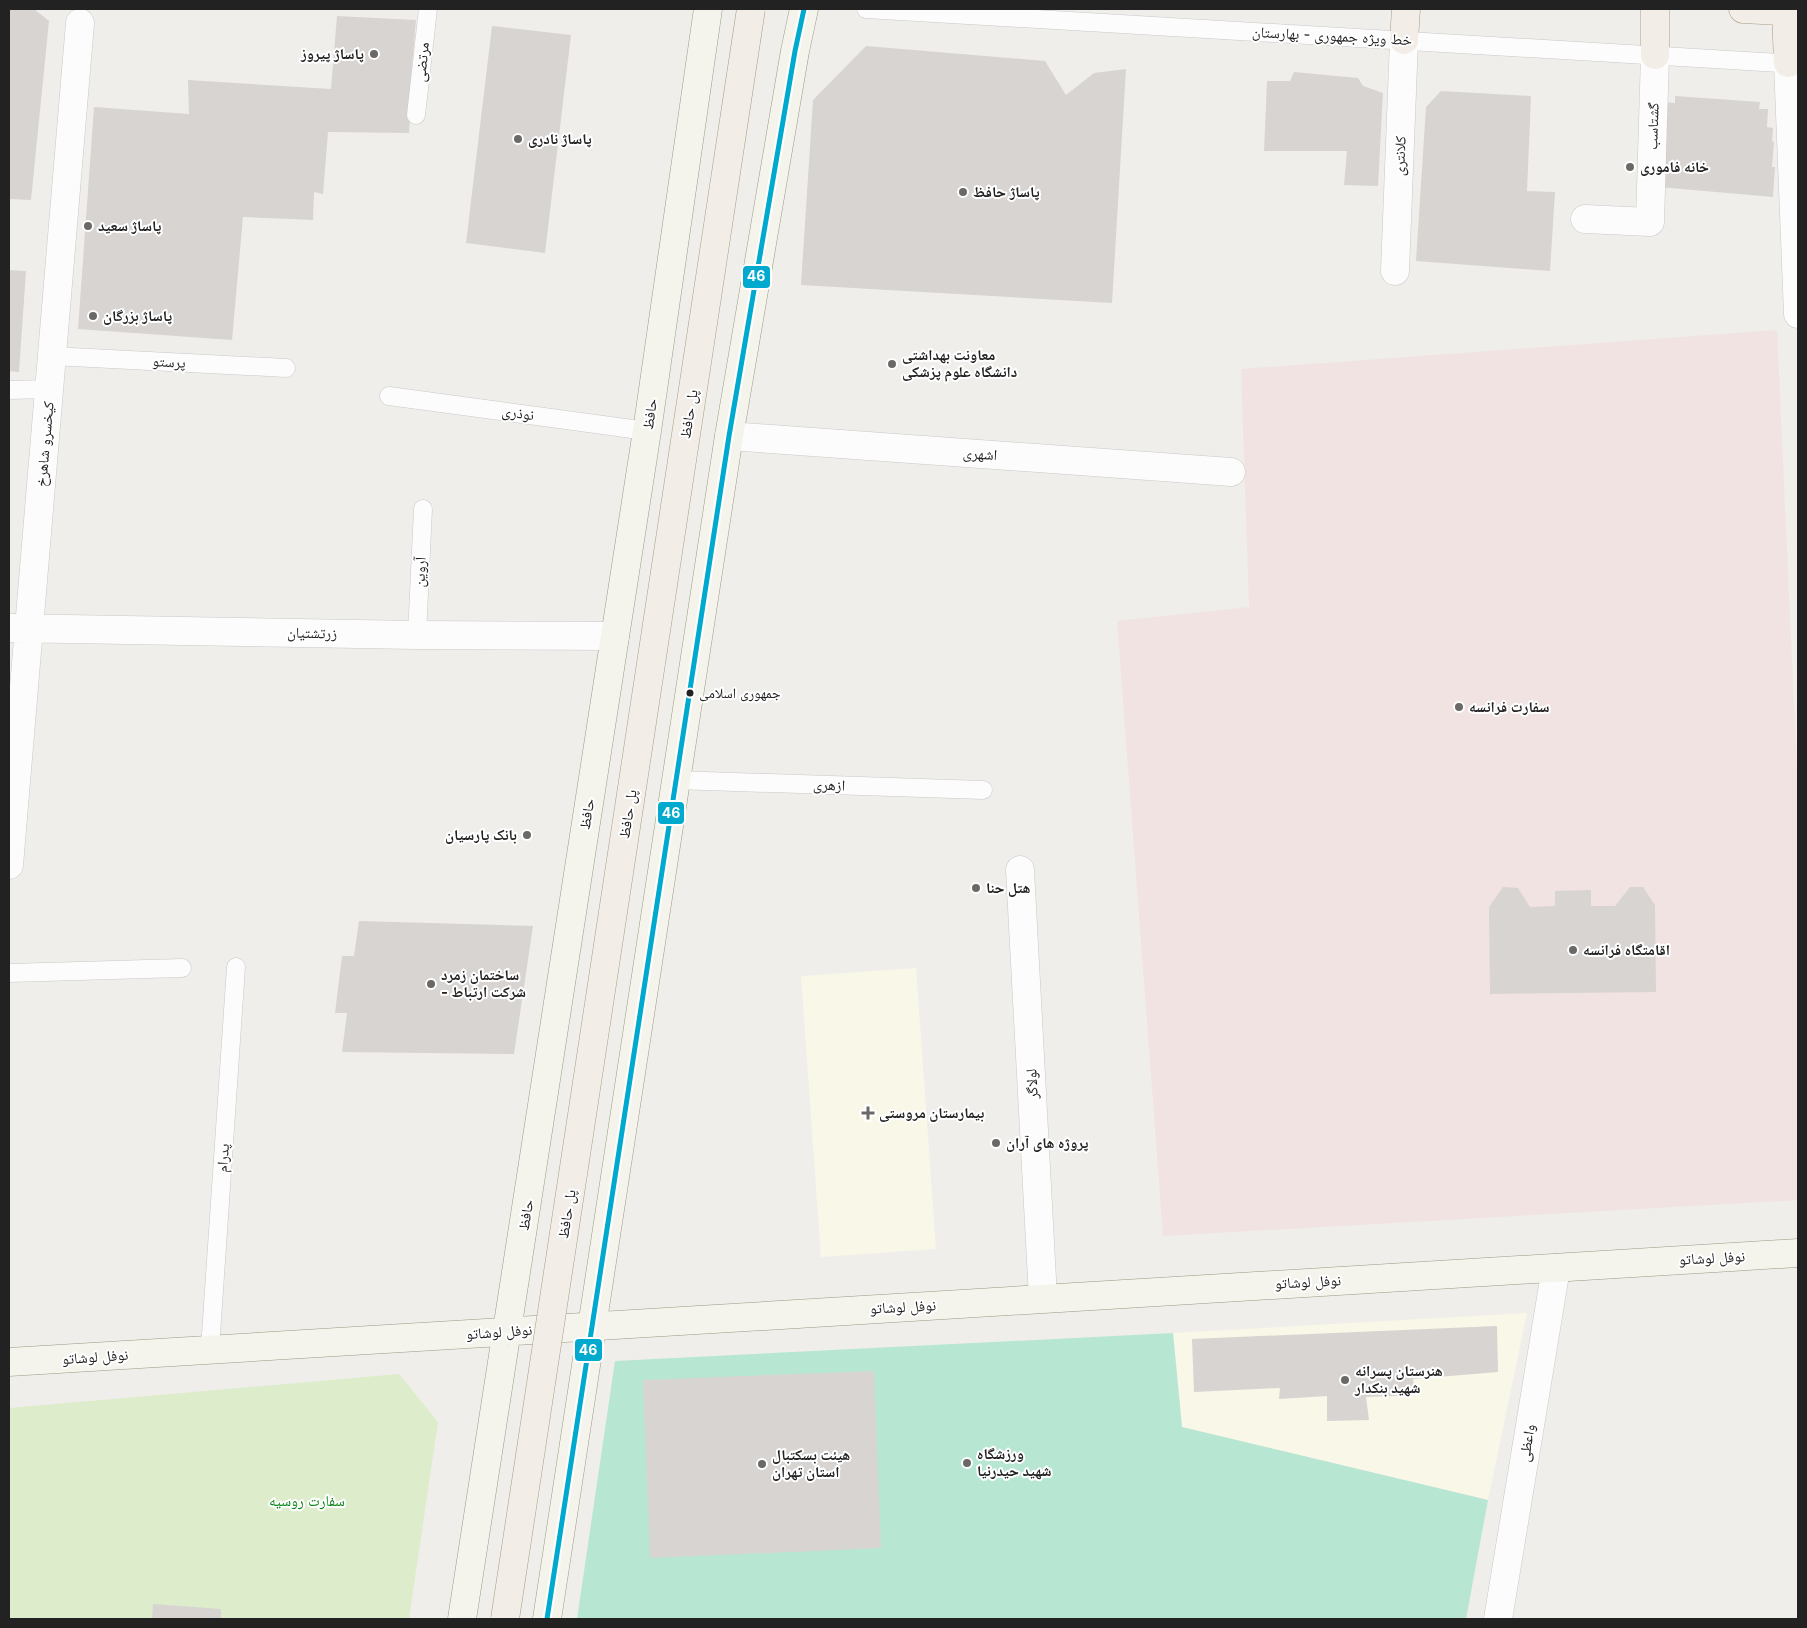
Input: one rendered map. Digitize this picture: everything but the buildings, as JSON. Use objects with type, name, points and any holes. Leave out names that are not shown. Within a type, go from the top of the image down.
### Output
[{"type":"main road","name":"حافظ","points":[[462,1619],[647,431],[708,9]]},
{"type":"main road","name":"پل حافظ","points":[[505,1619],[751,9]]},
{"type":"main road","points":[[547,1619],[729,436],[795,51],[804,9]]},
{"type":"main road","points":[[1404,40],[1406,9]]},
{"type":"main road","points":[[1655,9],[1655,55]]},
{"type":"main road","points":[[1744,9],[1792,12],[1793,64]]},
{"type":"main road","name":"نوفل لوشاتو","points":[[9,1362],[1798,1253]]},
{"type":"street","name":"کیخسرو شاهرخ","points":[[9,865],[19,628],[50,389],[80,23]]},
{"type":"street","name":"کلانتری","points":[[1395,271],[1404,40]]},
{"type":"street","name":"گشتاسب","points":[[1585,218],[1650,222],[1655,55]]},
{"type":"street","points":[[1793,64],[1798,314]]},
{"type":"street","name":"اشهری","points":[[729,436],[1231,472]]},
{"type":"street","name":"زرتشتیان","points":[[19,628],[615,636]]},
{"type":"street","name":"لولاگر","points":[[1020,870],[1043,1298]]},
{"type":"street","name":"واعظی","points":[[1498,1619],[1556,1268]]},
{"type":"lane","name":"مرتضی","points":[[416,115],[428,9]]},
{"type":"lane","name":"خط ویژه جمهوری - بهارستان","points":[[866,9],[1793,64]]},
{"type":"lane","name":"پرستو","points":[[52,356],[286,368]]},
{"type":"lane","points":[[9,390],[50,389]]},
{"type":"lane","name":"نوذری","points":[[389,396],[647,431]]},
{"type":"lane","name":"آروین","points":[[417,634],[423,508]]},
{"type":"lane","name":"ازهری","points":[[675,780],[983,790]]},
{"type":"lane","name":"پدرام","points":[[210,1349],[236,967]]},
{"type":"lane","points":[[9,973],[182,968]]},
{"type":"shaded area","name":"سفارت فرانسه","points":[[1777,330],[1798,792],[1798,1200],[1163,1236],[1117,621],[1249,607],[1241,369]]},
{"type":"shaded area","name":"بیمارستان مروستی","points":[[916,968],[936,1249],[821,1257],[801,976]]},
{"type":"shaded area","name":"هنرستان پسرانه شهید بنکدار","points":[[1527,1313],[1488,1500],[1182,1427],[1173,1333]]},
{"type":"green space","name":"ورزشگاه شهید حیدرنیا","points":[[1173,1333],[1182,1427],[1488,1500],[1466,1619],[577,1619],[615,1361]]},
{"type":"green space","name":"سفارت روسیه","points":[[399,1374],[438,1422],[409,1619],[9,1619],[9,1408]]},
{"type":"transit line","name":"46","points":[[547,1619],[729,436],[795,51],[804,9]]},
{"type":"place","name":"پاساژ پیروز","points":[[374,54]]},
{"type":"place","name":"پاساژ نادری","points":[[518,139]]},
{"type":"place","name":"خانه فاموری","points":[[1630,167]]},
{"type":"place","name":"پاساژ حافظ","points":[[963,192]]},
{"type":"place","name":"پاساژ سعید","points":[[88,226]]},
{"type":"place","name":"پاساژ بزرگان","points":[[93,316]]},
{"type":"place","name":"معاونت بهداشتی دانشگاه علوم پزشکی","points":[[892,364]]},
{"type":"place","name":"جمهوری اسلامی","points":[[690,693]]},
{"type":"place","name":"سفارت فرانسه","points":[[1459,707]]},
{"type":"place","name":"بانک پارسیان","points":[[527,835]]},
{"type":"place","name":"هتل حنا","points":[[976,888]]},
{"type":"place","name":"اقامتگاه فرانسه","points":[[1573,950]]},
{"type":"place","name":"ساختمان زمرد - شرکت ارتباط","points":[[431,984]]},
{"type":"place","name":"بیمارستان مروستی","points":[[868,1113]]},
{"type":"place","name":"پروژه های آران","points":[[996,1143]]},
{"type":"place","name":"هنرستان پسرانه شهید بنکدار","points":[[1345,1380]]},
{"type":"place","name":"ورزشگاه شهید حیدرنیا","points":[[967,1463]]},
{"type":"place","name":"هیئت بسکتبال استان تهران","points":[[762,1464]]}]
